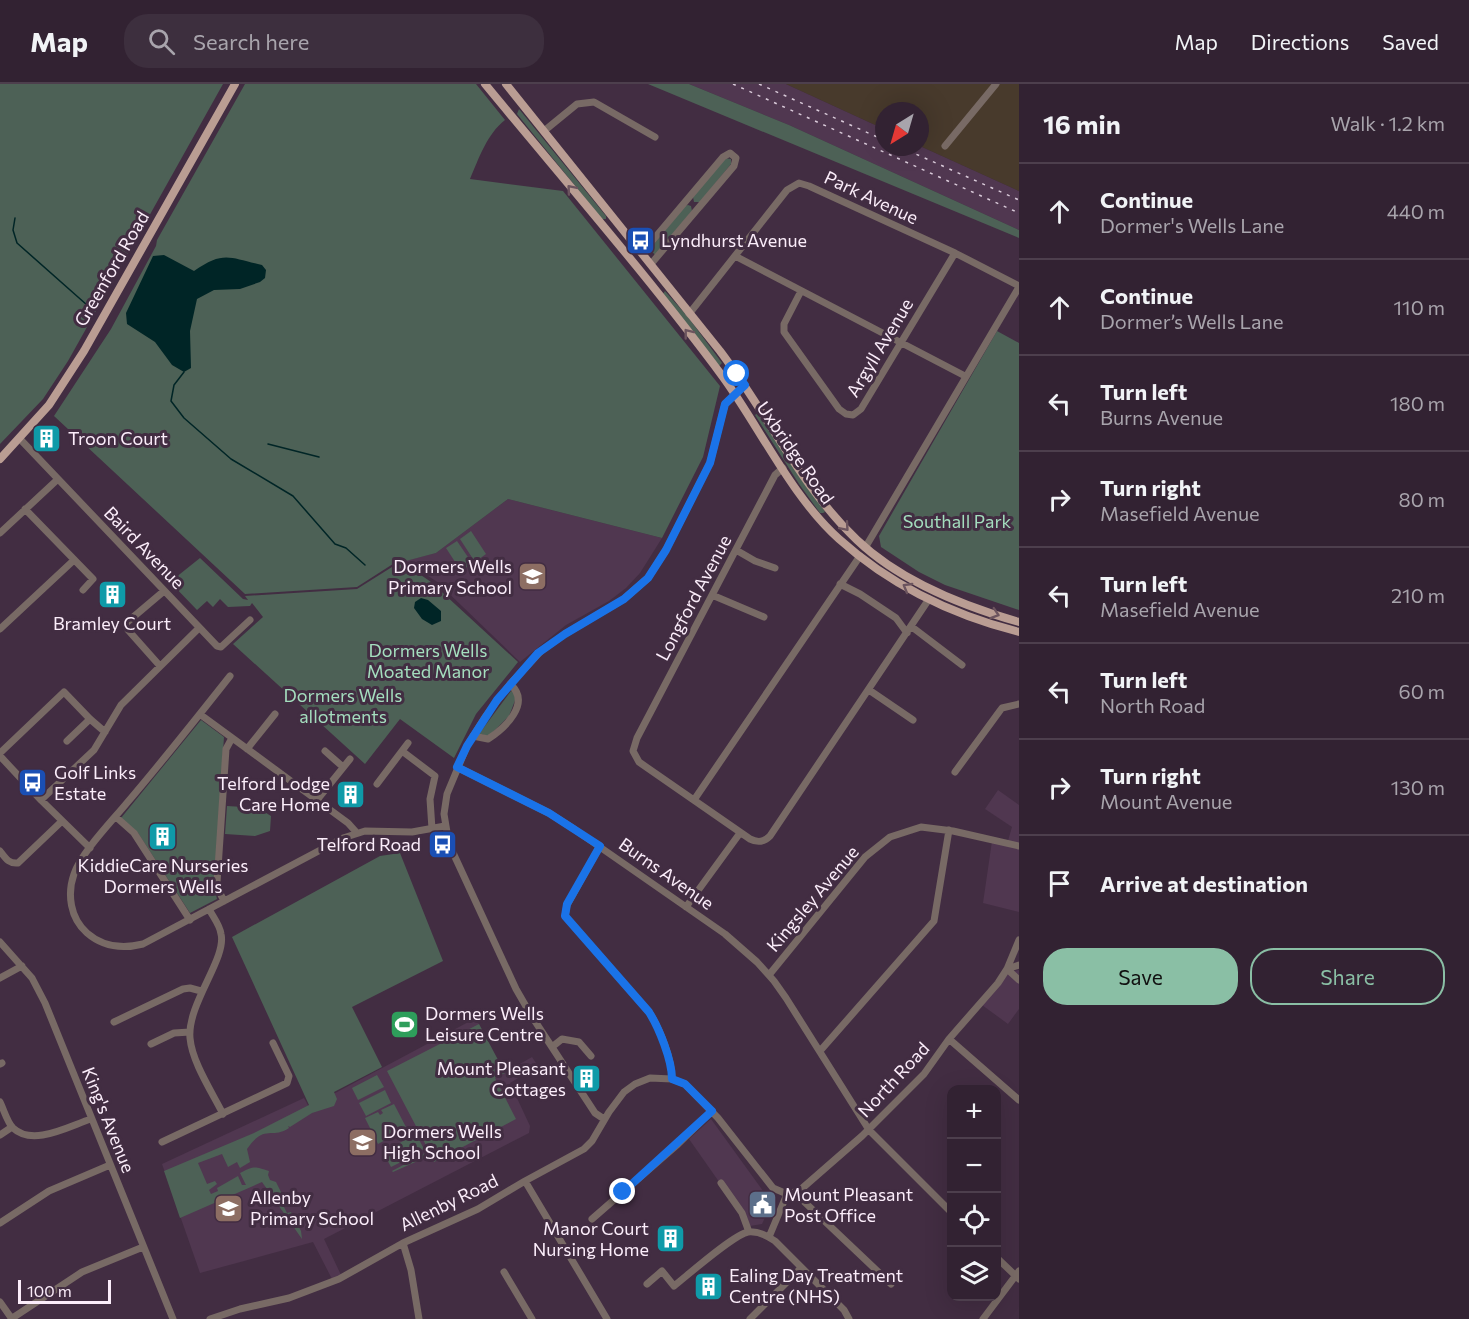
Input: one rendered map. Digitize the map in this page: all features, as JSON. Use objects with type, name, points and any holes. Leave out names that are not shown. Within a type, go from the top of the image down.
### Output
[{"type":"main road","name":"Greenford Road","points":[[0,459],[20,440],[49,405],[84,351],[236,84]]},
{"type":"main road","name":"Uxbridge Road","points":[[485,84],[657,293],[734,394],[804,499],[837,537],[900,583],[929,599],[969,617],[1019,632]]},
{"type":"main road","name":"Uxbridge Road","points":[[506,84],[667,284],[745,385],[802,473],[832,512],[865,548],[916,581],[973,606],[1019,622]]},
{"type":"main road","points":[[511,115],[513,106],[524,105]]},
{"type":"main road","points":[[598,221],[602,225],[609,224],[611,222],[610,213]]},
{"type":"main road","points":[[657,293],[667,284]]},
{"type":"main road","points":[[822,520],[832,512]]},
{"type":"main road","points":[[969,617],[973,606]]},
{"type":"street","points":[[945,146],[996,84]]},
{"type":"street","points":[[544,131],[578,104],[594,102],[604,105],[655,137]]},
{"type":"street","points":[[642,253],[723,157],[730,153],[734,155],[736,158],[734,166],[651,264]]},
{"type":"street","name":"Park Avenue","points":[[689,314],[787,190],[799,183],[955,253],[1019,286]]},
{"type":"street","name":"Argyll Avenue","points":[[801,291],[784,324],[784,332],[838,407],[846,414],[855,414],[861,409],[955,253]]},
{"type":"street","points":[[735,256],[965,376]]},
{"type":"street","points":[[865,548],[1019,286]]},
{"type":"street","points":[[604,1119],[596,1113],[531,1015],[503,964],[452,850],[445,826],[445,804],[457,767],[473,736],[510,684],[548,646],[624,599],[648,578],[666,550],[706,472],[717,440],[722,411],[727,401],[745,385]]},
{"type":"street","name":"Baird Avenue","points":[[20,440],[217,646],[221,647],[250,620]]},
{"type":"street","name":"Longford Avenue","points":[[694,800],[639,762],[633,754],[634,744],[775,475],[783,468]]},
{"type":"street","points":[[0,533],[58,479]]},
{"type":"street","points":[[25,509],[93,579],[83,590]]},
{"type":"street","points":[[736,550],[755,561],[775,568]]},
{"type":"street","points":[[860,556],[694,800],[740,832],[757,842],[770,836],[929,599]]},
{"type":"street","points":[[0,629],[74,560]]},
{"type":"street","points":[[840,584],[860,594],[962,665]]},
{"type":"street","points":[[160,666],[125,624],[164,591]]},
{"type":"street","points":[[712,595],[764,617]]},
{"type":"street","points":[[41,800],[94,750],[121,705],[199,628]]},
{"type":"street","points":[[230,676],[201,716],[197,718],[75,869],[70,896],[75,918],[91,936],[106,944],[130,947],[150,941],[330,844],[357,833],[412,832],[445,826]]},
{"type":"street","points":[[473,736],[488,739],[509,721],[519,696],[510,684]]},
{"type":"street","points":[[869,690],[913,720]]},
{"type":"street","points":[[90,848],[41,800],[0,755],[64,692],[105,732]]},
{"type":"street","points":[[955,772],[1002,708],[1019,704]]},
{"type":"street","points":[[247,749],[275,714]]},
{"type":"street","points":[[201,716],[348,823],[357,833]]},
{"type":"street","points":[[67,741],[90,719]]},
{"type":"street","points":[[224,901],[218,883],[226,749],[232,738]]},
{"type":"street","points":[[377,784],[408,743]]},
{"type":"street","points":[[325,751],[343,767]]},
{"type":"street","points":[[402,751],[435,776],[450,784]]},
{"type":"street","points":[[317,800],[350,759]]},
{"type":"street","name":"Burns Avenue","points":[[457,767],[549,813],[600,846],[739,945],[769,975],[790,1004],[868,1130],[947,1208]]},
{"type":"street","points":[[432,829],[430,804],[435,776]]},
{"type":"street","points":[[116,817],[137,837],[190,920]]},
{"type":"street","points":[[0,851],[7,861],[12,864],[18,863],[62,821]]},
{"type":"street","name":"Kingsley Avenue","points":[[769,975],[865,857],[890,837],[921,827],[949,830],[1019,846]]},
{"type":"street","points":[[820,1051],[934,921],[949,830]]},
{"type":"street","points":[[686,907],[740,832]]},
{"type":"street","points":[[600,846],[567,904],[565,916],[649,1012],[655,1022],[670,1065],[672,1079],[685,1084],[712,1111],[770,1185],[787,1194],[769,1237]]},
{"type":"street","points":[[209,909],[221,932],[222,940],[217,957],[201,991],[190,1032],[194,1054],[223,1114]]},
{"type":"street","name":"North Road","points":[[787,1194],[795,1193],[809,1184],[924,1074],[949,1039],[992,991],[1007,969],[1019,940]]},
{"type":"street","name":"King's Avenue","points":[[0,942],[36,984],[45,1003],[173,1319]]},
{"type":"street","points":[[1019,965],[1007,969],[1019,980]]},
{"type":"street","points":[[0,978],[22,966]]},
{"type":"street","points":[[114,1022],[183,989],[201,991]]},
{"type":"street","points":[[151,1044],[174,1033],[190,1032]]},
{"type":"street","points":[[552,1047],[562,1039],[579,1042],[591,1056]]},
{"type":"street","points":[[949,1039],[1019,1100]]},
{"type":"street","points":[[162,1142],[287,1083],[289,1076],[273,1043]]},
{"type":"street","name":"Allenby Road","points":[[210,1319],[312,1290],[339,1279],[403,1243],[468,1214],[584,1149],[592,1141],[620,1097],[635,1084],[650,1078],[672,1079]]},
{"type":"street","points":[[0,1102],[12,1127],[24,1135],[39,1136],[91,1119]]},
{"type":"street","points":[[592,1219],[712,1111]]},
{"type":"street","points":[[0,1135],[12,1127]]},
{"type":"street","points":[[0,1223],[49,1191],[110,1165]]},
{"type":"street","points":[[525,1181],[607,1319]]},
{"type":"street","points":[[721,1183],[742,1213],[749,1232]]},
{"type":"street","points":[[795,1193],[891,1284]]},
{"type":"street","points":[[648,1284],[662,1272],[674,1286],[717,1252],[749,1232],[769,1237],[844,1310],[849,1319]]},
{"type":"street","points":[[403,1243],[411,1270],[419,1319]]},
{"type":"street","points":[[0,1302],[11,1319],[82,1272],[143,1247]]},
{"type":"street","points":[[983,1319],[1018,1275],[1001,1261]]},
{"type":"street","points":[[750,1319],[801,1268]]},
{"type":"street","points":[[504,1272],[532,1319]]},
{"type":"shaded area","points":[[689,84],[786,84],[875,125],[875,156],[929,156],[929,150],[1019,191],[1019,230],[789,125]]},
{"type":"shaded area","points":[[786,84],[1019,84],[1019,191],[929,150],[929,102],[875,102],[875,125]]},
{"type":"shaded area","points":[[164,255],[194,271],[220,258],[234,258],[262,265],[266,270],[265,278],[260,282],[240,289],[214,290],[197,299],[190,331],[191,368],[184,372],[172,365],[155,342],[127,324],[126,313],[153,256]]},
{"type":"shaded area","name":"Dormers Wells Primary School","points":[[508,499],[662,538],[640,573],[626,588],[609,601],[566,625],[520,662],[436,581],[404,561],[436,553]]},
{"type":"shaded area","points":[[421,598],[428,600],[441,611],[441,621],[432,625],[422,619],[414,608],[415,602]]},
{"type":"shaded area","points":[[998,790],[1019,805],[1019,912],[983,903],[992,841],[1007,844],[1012,827],[985,809]]},
{"type":"shaded area","points":[[1019,970],[1019,1009],[1008,1024],[982,1005],[1007,972]]},
{"type":"shaded area","name":"Dormers Wells High School","points":[[474,1019],[479,1024],[504,1073],[532,1057],[538,1066],[510,1083],[530,1126],[529,1133],[324,1239],[341,1275],[332,1279],[313,1242],[200,1273],[162,1164],[304,1098],[309,1107]]},
{"type":"shaded area","points":[[711,1119],[766,1195],[769,1209],[762,1224],[750,1226],[689,1139]]},
{"type":"green space","points":[[0,84],[223,84],[68,361],[43,399],[0,444]]},
{"type":"green space","points":[[245,84],[476,84],[505,120],[488,139],[470,179],[563,191],[720,386],[703,457],[662,538],[508,499],[436,553],[402,562],[431,582],[518,662],[476,714],[454,758],[400,719],[365,764],[233,644],[263,617],[252,603],[250,606],[228,607],[220,599],[213,607],[207,601],[197,610],[170,582],[200,558],[243,599],[248,600],[245,596],[357,589],[400,562],[396,562],[357,587],[245,594],[54,416],[111,329],[156,246],[157,240]]},
{"type":"green space","points":[[648,84],[689,84],[789,125],[1019,230],[1019,238]]},
{"type":"green space","points":[[519,109],[606,216],[606,219],[602,219],[517,114]]},
{"type":"green space","points":[[725,158],[731,159],[731,164],[700,202],[694,202],[693,197]]},
{"type":"green space","points":[[688,205],[691,206],[692,211],[655,255],[650,249]]},
{"type":"green space","points":[[665,291],[688,317],[722,363],[719,366],[663,294]]},
{"type":"green space","name":"Southall Park","points":[[997,331],[1019,343],[1019,610],[945,585],[919,572],[881,547],[879,536]]},
{"type":"green space","points":[[759,412],[825,512],[820,513],[799,484],[755,415]]},
{"type":"green space","points":[[471,531],[486,554],[475,562],[460,539]]},
{"type":"green space","points":[[457,541],[472,563],[461,571],[446,548]]},
{"type":"green space","points":[[511,691],[515,693],[516,698],[509,716],[489,736],[479,734]]},
{"type":"green space","points":[[201,720],[224,737],[214,887],[217,899],[190,913],[138,833],[121,818]]},
{"type":"green space","points":[[227,806],[258,808],[271,816],[270,831],[255,836],[225,834]]},
{"type":"green space","points":[[400,853],[443,961],[352,1007],[382,1067],[334,1092],[337,1099],[334,1106],[312,1113],[283,1131],[259,1136],[247,1149],[250,1162],[240,1168],[237,1162],[228,1167],[222,1154],[198,1163],[207,1184],[215,1181],[217,1184],[209,1190],[211,1194],[238,1176],[242,1185],[246,1185],[240,1173],[248,1169],[257,1168],[269,1171],[270,1180],[276,1182],[283,1196],[280,1199],[287,1213],[291,1212],[301,1231],[302,1239],[262,1182],[180,1218],[164,1171],[254,1133],[309,1105],[232,937],[380,856]]},
{"type":"green space","points":[[479,1024],[505,1073],[495,1078],[516,1119],[434,1162],[431,1155],[393,1172],[407,1163],[405,1160],[391,1167],[383,1152],[416,1134],[424,1149],[411,1156],[412,1160],[429,1151],[387,1071]]},
{"type":"green space","points":[[377,1075],[384,1087],[358,1100],[352,1088]]},
{"type":"green space","points":[[385,1090],[391,1103],[366,1116],[359,1103]]},
{"type":"green space","points":[[394,1104],[407,1129],[394,1136],[393,1133],[391,1137],[378,1144],[365,1118],[378,1112],[380,1115],[383,1113],[381,1110]]},
{"type":"waterway","points":[[15,218],[13,230],[17,243],[87,305]]},
{"type":"waterway","points":[[184,372],[174,385],[171,401],[184,418],[231,459],[293,496],[335,544],[346,548],[365,565]]},
{"type":"waterway","points":[[268,444],[319,457]]},
{"type":"railway","points":[[733,84],[1019,213]]},
{"type":"railway","points":[[759,84],[875,136]]},
{"type":"railway","points":[[920,156],[1019,200]]},
{"type":"place","name":"Lyndhurst Avenue","points":[[640,241]]},
{"type":"place","name":"Troon Court","points":[[47,439]]},
{"type":"place","name":"Dormers Wells Primary School","points":[[533,577]]},
{"type":"place","name":"Bramley Court","points":[[112,595]]},
{"type":"place","name":"Golf Links Estate","points":[[33,783]]},
{"type":"place","name":"Telford Lodge Care Home","points":[[351,794]]},
{"type":"place","name":"KiddieCare Nurseries Dormers Wells","points":[[163,837]]},
{"type":"place","name":"Telford Road","points":[[442,845]]},
{"type":"place","name":"Dormers Wells Leisure Centre","points":[[404,1024]]},
{"type":"place","name":"Mount Pleasant Cottages","points":[[587,1079]]},
{"type":"place","name":"Dormers Wells High School","points":[[362,1142]]},
{"type":"place","name":"Mount Pleasant Post Office","points":[[763,1205]]},
{"type":"place","name":"Allenby Primary School","points":[[229,1208]]},
{"type":"place","name":"Manor Court Nursing Home","points":[[670,1239]]},
{"type":"place","name":"Ealing Day Treatment Centre (NHS)","points":[[708,1286]]},
{"type":"route","points":[[623,1192],[712,1111],[685,1084],[672,1079],[672,1069],[655,1022],[649,1012],[565,916],[567,904],[600,846],[549,813],[457,767],[467,746],[497,700],[538,653],[565,634],[610,609],[648,578],[666,550],[710,463],[725,404],[745,385],[737,374]]},
{"type":"park label","name":"Dormers Wells Moated Manor","points":[[428,661]]},
{"type":"park label","name":"Dormers Wells allotments","points":[[343,706]]}]
